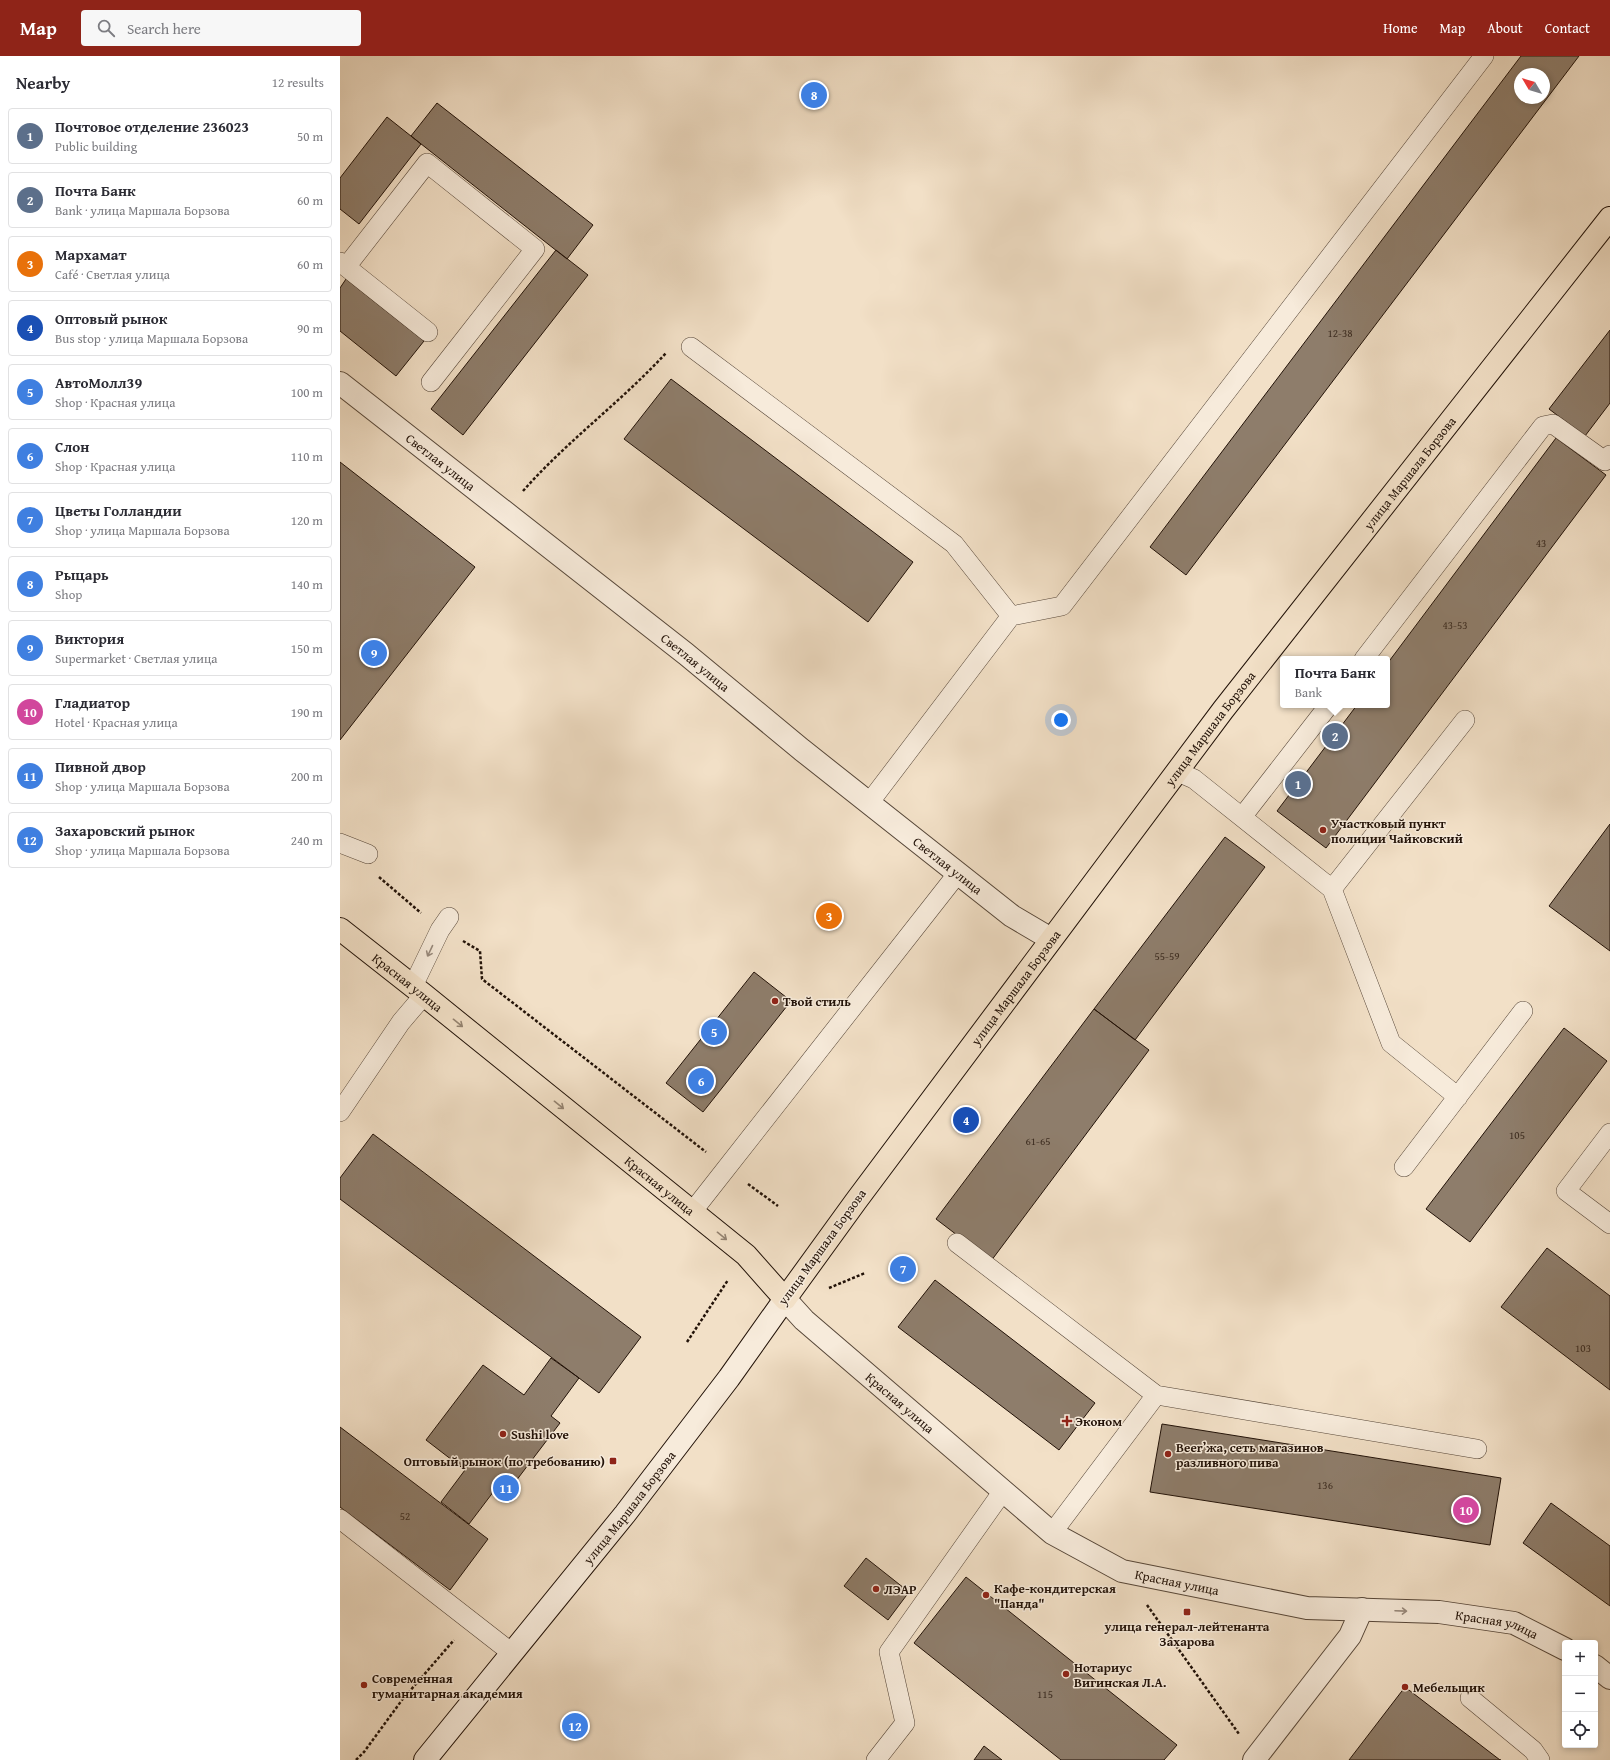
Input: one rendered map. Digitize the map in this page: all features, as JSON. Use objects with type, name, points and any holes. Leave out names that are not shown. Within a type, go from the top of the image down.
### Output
[{"type":"main road","name":"улица Маршала Борзова","points":[[785,1299],[856,1200],[1223,710],[1610,218]]},
{"type":"main road","name":"Красная улица","points":[[340,929],[746,1255],[785,1299]]},
{"type":"street","name":"Светлая улица","points":[[340,383],[679,649],[869,803],[1012,916],[1051,939]]},
{"type":"street","name":"Красная улица","points":[[785,1299],[804,1320],[1052,1533],[1122,1571],[1307,1608],[1439,1612],[1514,1623],[1562,1647]]},
{"type":"street","name":"улица Маршала Борзова","points":[[425,1760],[625,1514],[728,1378],[785,1299]]},
{"type":"street","points":[[1255,1759],[1350,1636],[1362,1609]]},
{"type":"street","points":[[1598,1668],[1610,1678]]},
{"type":"lane","points":[[869,803],[1011,616],[1062,606],[1484,56]]},
{"type":"lane","points":[[428,332],[343,264],[427,163],[536,250],[431,382]]},
{"type":"lane","points":[[691,347],[954,544],[1011,616]]},
{"type":"lane","points":[[1366,656],[1543,426],[1553,424],[1605,461],[1610,455]]},
{"type":"lane","points":[[1242,817],[1326,708]]},
{"type":"lane","points":[[1332,889],[1465,720]]},
{"type":"lane","points":[[1178,772],[1194,780],[1332,889],[1392,1043],[1458,1096]]},
{"type":"lane","points":[[340,843],[368,854]]},
{"type":"lane","points":[[692,1212],[958,873]]},
{"type":"lane","points":[[340,1112],[401,1022],[419,991],[444,923]]},
{"type":"lane","points":[[1404,1166],[1522,1011]]},
{"type":"lane","points":[[1610,1132],[1566,1191],[1610,1224]]},
{"type":"lane","points":[[957,1243],[1156,1395],[1477,1449]]},
{"type":"lane","points":[[1052,1533],[1156,1395]]},
{"type":"lane","points":[[876,1760],[905,1723],[889,1652],[1003,1491]]},
{"type":"lane","points":[[340,1519],[512,1653]]},
{"type":"lane","points":[[1470,1698],[1533,1750],[1540,1760]]},
{"type":"path","points":[[518,497],[541,471],[642,378],[669,349]]},
{"type":"path","points":[[375,874],[444,923],[480,951],[482,979],[726,1168],[778,1206]]},
{"type":"path","points":[[826,1289],[865,1273]]},
{"type":"path","points":[[687,1342],[728,1280]]},
{"type":"path","points":[[1122,1571],[1255,1759]]},
{"type":"path","points":[[356,1760],[364,1752],[402,1700],[471,1621]]},
{"type":"building","points":[[1521,56],[1579,56],[1550,94],[1550,68],[1514,68],[1514,104],[1543,104],[1186,575],[1150,547]]},
{"type":"building","points":[[437,103],[593,225],[567,259],[411,136]]},
{"type":"building","points":[[387,117],[421,144],[359,224],[340,209],[340,178]]},
{"type":"building","points":[[556,250],[588,275],[463,435],[431,409]]},
{"type":"building","points":[[346,279],[424,341],[396,376],[340,331],[340,288]]},
{"type":"building","points":[[1610,330],[1610,403],[1585,436],[1549,409]]},
{"type":"building","points":[[671,379],[913,562],[868,622],[624,439]]},
{"type":"building","points":[[1556,438],[1606,475],[1326,848],[1277,811],[1355,708],[1390,708],[1390,660]]},
{"type":"building","points":[[340,462],[475,567],[340,740]]},
{"type":"building","points":[[1610,824],[1610,951],[1549,906]]},
{"type":"building","points":[[1225,837],[1265,867],[1135,1040],[1094,1009]]},
{"type":"building","points":[[754,972],[791,1001],[703,1112],[666,1083]]},
{"type":"building","points":[[1094,1009],[1149,1050],[991,1261],[936,1219]]},
{"type":"building","points":[[1564,1028],[1607,1061],[1470,1242],[1426,1209]]},
{"type":"building","points":[[373,1134],[641,1337],[599,1393],[340,1199],[340,1178]]},
{"type":"building","points":[[1547,1248],[1610,1296],[1610,1390],[1501,1307]]},
{"type":"building","points":[[935,1280],[1095,1403],[1059,1450],[898,1327]]},
{"type":"building","points":[[551,1358],[579,1378],[551,1416],[560,1423],[503,1498],[494,1491],[469,1524],[441,1502],[465,1470],[426,1440],[483,1365],[524,1395]]},
{"type":"building","points":[[1162,1424],[1501,1478],[1490,1545],[1150,1492]]},
{"type":"building","points":[[340,1427],[488,1539],[450,1590],[340,1507]]},
{"type":"building","points":[[1551,1503],[1610,1546],[1610,1606],[1523,1543]]},
{"type":"building","name":"ЛЭАР","points":[[866,1558],[909,1592],[888,1620],[844,1586]]},
{"type":"building","points":[[966,1577],[1177,1745],[1164,1760],[1061,1760],[914,1643]]},
{"type":"building","points":[[1405,1687],[1500,1760],[1349,1760]]},
{"type":"building","points":[[984,1746],[1002,1760],[974,1760]]},
{"type":"place","name":"Рыцарь","points":[[814,95]]},
{"type":"place","name":"Виктория","points":[[374,653]]},
{"type":"place","name":"Почта Банк","points":[[1335,736]]},
{"type":"place","name":"Почтовое отделение 236023","points":[[1298,784]]},
{"type":"place","name":"Участковый пункт полиции Чайковский","points":[[1323,830]]},
{"type":"place","name":"Мархамат","points":[[829,916]]},
{"type":"place","name":"Твой стиль","points":[[775,1001]]},
{"type":"place","name":"АвтоМолл39","points":[[714,1032]]},
{"type":"place","name":"Слон","points":[[701,1081]]},
{"type":"place","name":"Оптовый рынок","points":[[966,1120]]},
{"type":"place","name":"Цветы Голландии","points":[[903,1269]]},
{"type":"place","name":"Эконом","points":[[1067,1421]]},
{"type":"place","name":"Sushi love","points":[[503,1434]]},
{"type":"place","name":"Beer’жа, сеть магазинов разливного пива","points":[[1168,1454]]},
{"type":"place","name":"Оптовый рынок (по требованию)","points":[[613,1461]]},
{"type":"place","name":"Пивной двор","points":[[506,1488]]},
{"type":"place","name":"Гладиатор","points":[[1466,1510]]},
{"type":"place","name":"ЛЭАР","points":[[876,1589]]},
{"type":"place","name":"Кафе-кондитерская \"Панда\"","points":[[986,1595]]},
{"type":"place","name":"улица генерал-лейтенанта Захарова","points":[[1187,1612]]},
{"type":"place","name":"Нотариус Вигинская Л.А.","points":[[1066,1674]]},
{"type":"place","name":"Современная гуманитарная академия","points":[[364,1685]]},
{"type":"place","name":"Мебельщик","points":[[1405,1687]]},
{"type":"place","name":"Захаровский рынок","points":[[575,1726]]}]
